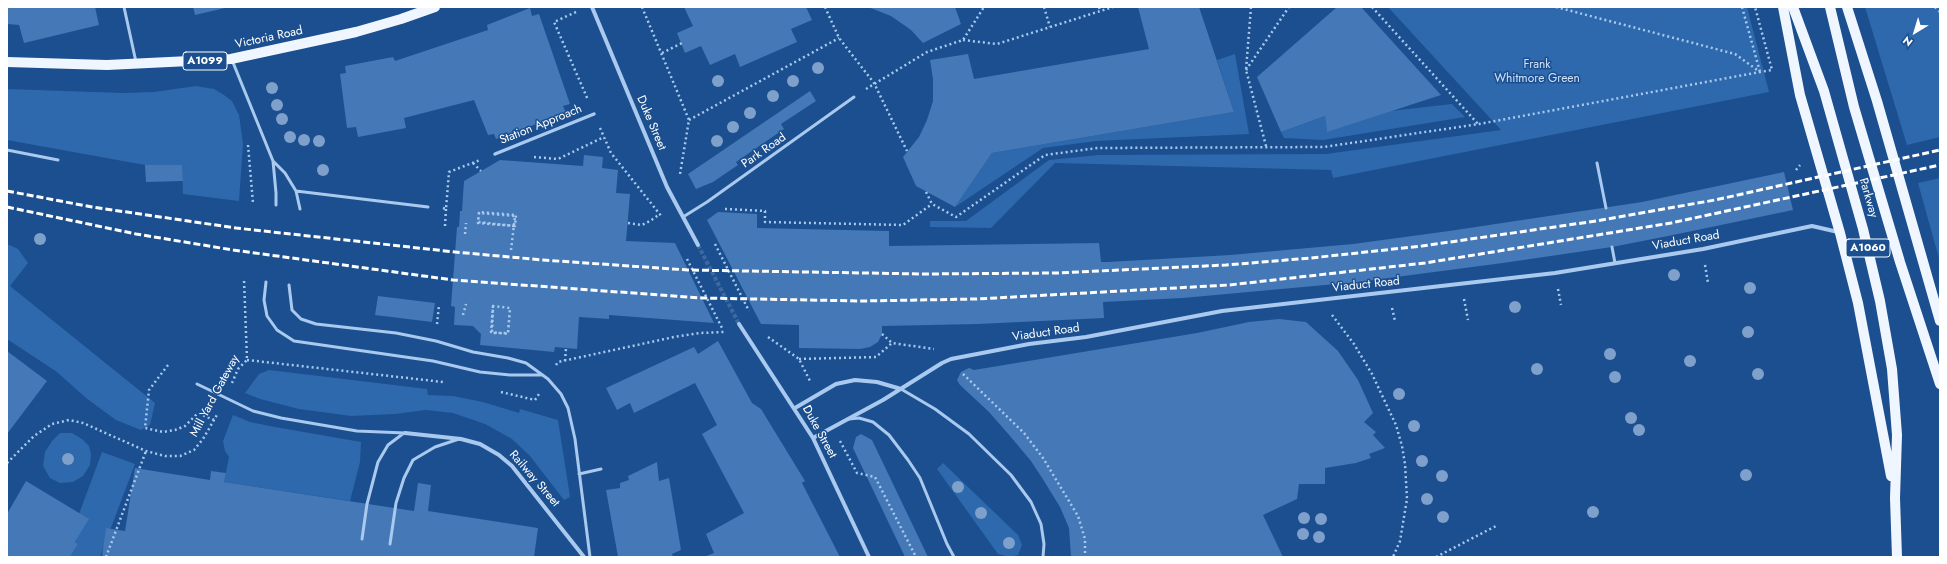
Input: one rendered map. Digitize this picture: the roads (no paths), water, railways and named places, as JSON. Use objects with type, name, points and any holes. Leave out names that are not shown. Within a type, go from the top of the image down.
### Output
[{"type":"main road","name":"Victoria Road","points":[[7,62],[107,65],[231,58],[356,32],[436,7]]},
{"type":"main road","name":"Parkway","points":[[1783,7],[1800,95],[1840,233],[1858,303],[1895,498]]},
{"type":"main road","name":"Parkway","points":[[1793,7],[1824,91],[1863,229],[1880,301],[1892,370],[1897,435],[1895,498],[1897,557]]},
{"type":"main road","name":"Parkway","points":[[1830,7],[1859,121],[1900,262],[1940,384]]},
{"type":"main road","points":[[1847,7],[1877,101],[1940,321]]},
{"type":"street","name":"Duke Street","points":[[592,7],[666,187],[698,244]]},
{"type":"street","name":"Station Approach","points":[[495,154],[594,114]]},
{"type":"street","name":"Viaduct Road","points":[[813,438],[901,389],[942,363],[1030,344],[1086,337],[1222,311],[1547,274],[1703,249],[1812,226],[1834,230],[1840,233]]},
{"type":"street","name":"Duke Street","points":[[739,324],[795,408],[813,438],[869,557]]},
{"type":"street","points":[[795,408],[836,384],[856,380],[877,382],[901,389]]},
{"type":"street","name":"Railway Street","points":[[405,433],[460,439],[480,444],[499,455],[512,466],[584,557]]},
{"type":"lane","points":[[124,7],[136,64]]},
{"type":"lane","points":[[231,58],[273,161],[276,205]]},
{"type":"lane","name":"Park Road","points":[[683,217],[854,97]]},
{"type":"lane","points":[[7,150],[58,160]]},
{"type":"lane","points":[[273,161],[285,173],[296,191],[300,209]]},
{"type":"lane","points":[[1597,163],[1606,208]]},
{"type":"lane","points":[[296,191],[428,207]]},
{"type":"lane","points":[[1612,246],[1615,263]]},
{"type":"lane","points":[[266,282],[264,300],[267,316],[277,330],[294,341],[433,361],[480,372],[510,375],[541,375]]},
{"type":"lane","points":[[289,285],[292,310],[301,319],[316,324],[396,333],[436,341],[473,352],[508,358],[526,363],[548,379],[562,394],[568,408],[575,439],[590,557]]},
{"type":"lane","points":[[197,384],[239,405],[260,413],[320,426],[357,431],[405,433]]},
{"type":"lane","points":[[901,389],[935,409],[969,434],[1011,474],[1031,502],[1041,524],[1044,544],[1043,557]]},
{"type":"lane","points":[[845,420],[859,418],[873,422],[889,436],[920,478],[947,544],[954,557]]},
{"type":"lane","points":[[362,539],[369,496],[378,462],[388,445],[405,433]]},
{"type":"lane","points":[[390,544],[398,497],[404,478],[414,460],[435,447],[460,439]]},
{"type":"lane","points":[[579,474],[601,469]]},
{"type":"tunnel","points":[[698,245],[739,324]]},
{"type":"railway","points":[[7,191],[92,207],[236,228],[543,260],[688,270],[924,274],[1057,273],[1226,265],[1311,258],[1422,246],[1596,221],[1715,200],[1940,150]]},
{"type":"railway","points":[[7,207],[136,234],[233,250],[453,280],[702,298],[861,301],[977,299],[1229,285],[1425,263],[1671,223],[1940,165]]},
{"type":"park label","name":"Frank Whitmore Green","points":[[1537,72]]}]
